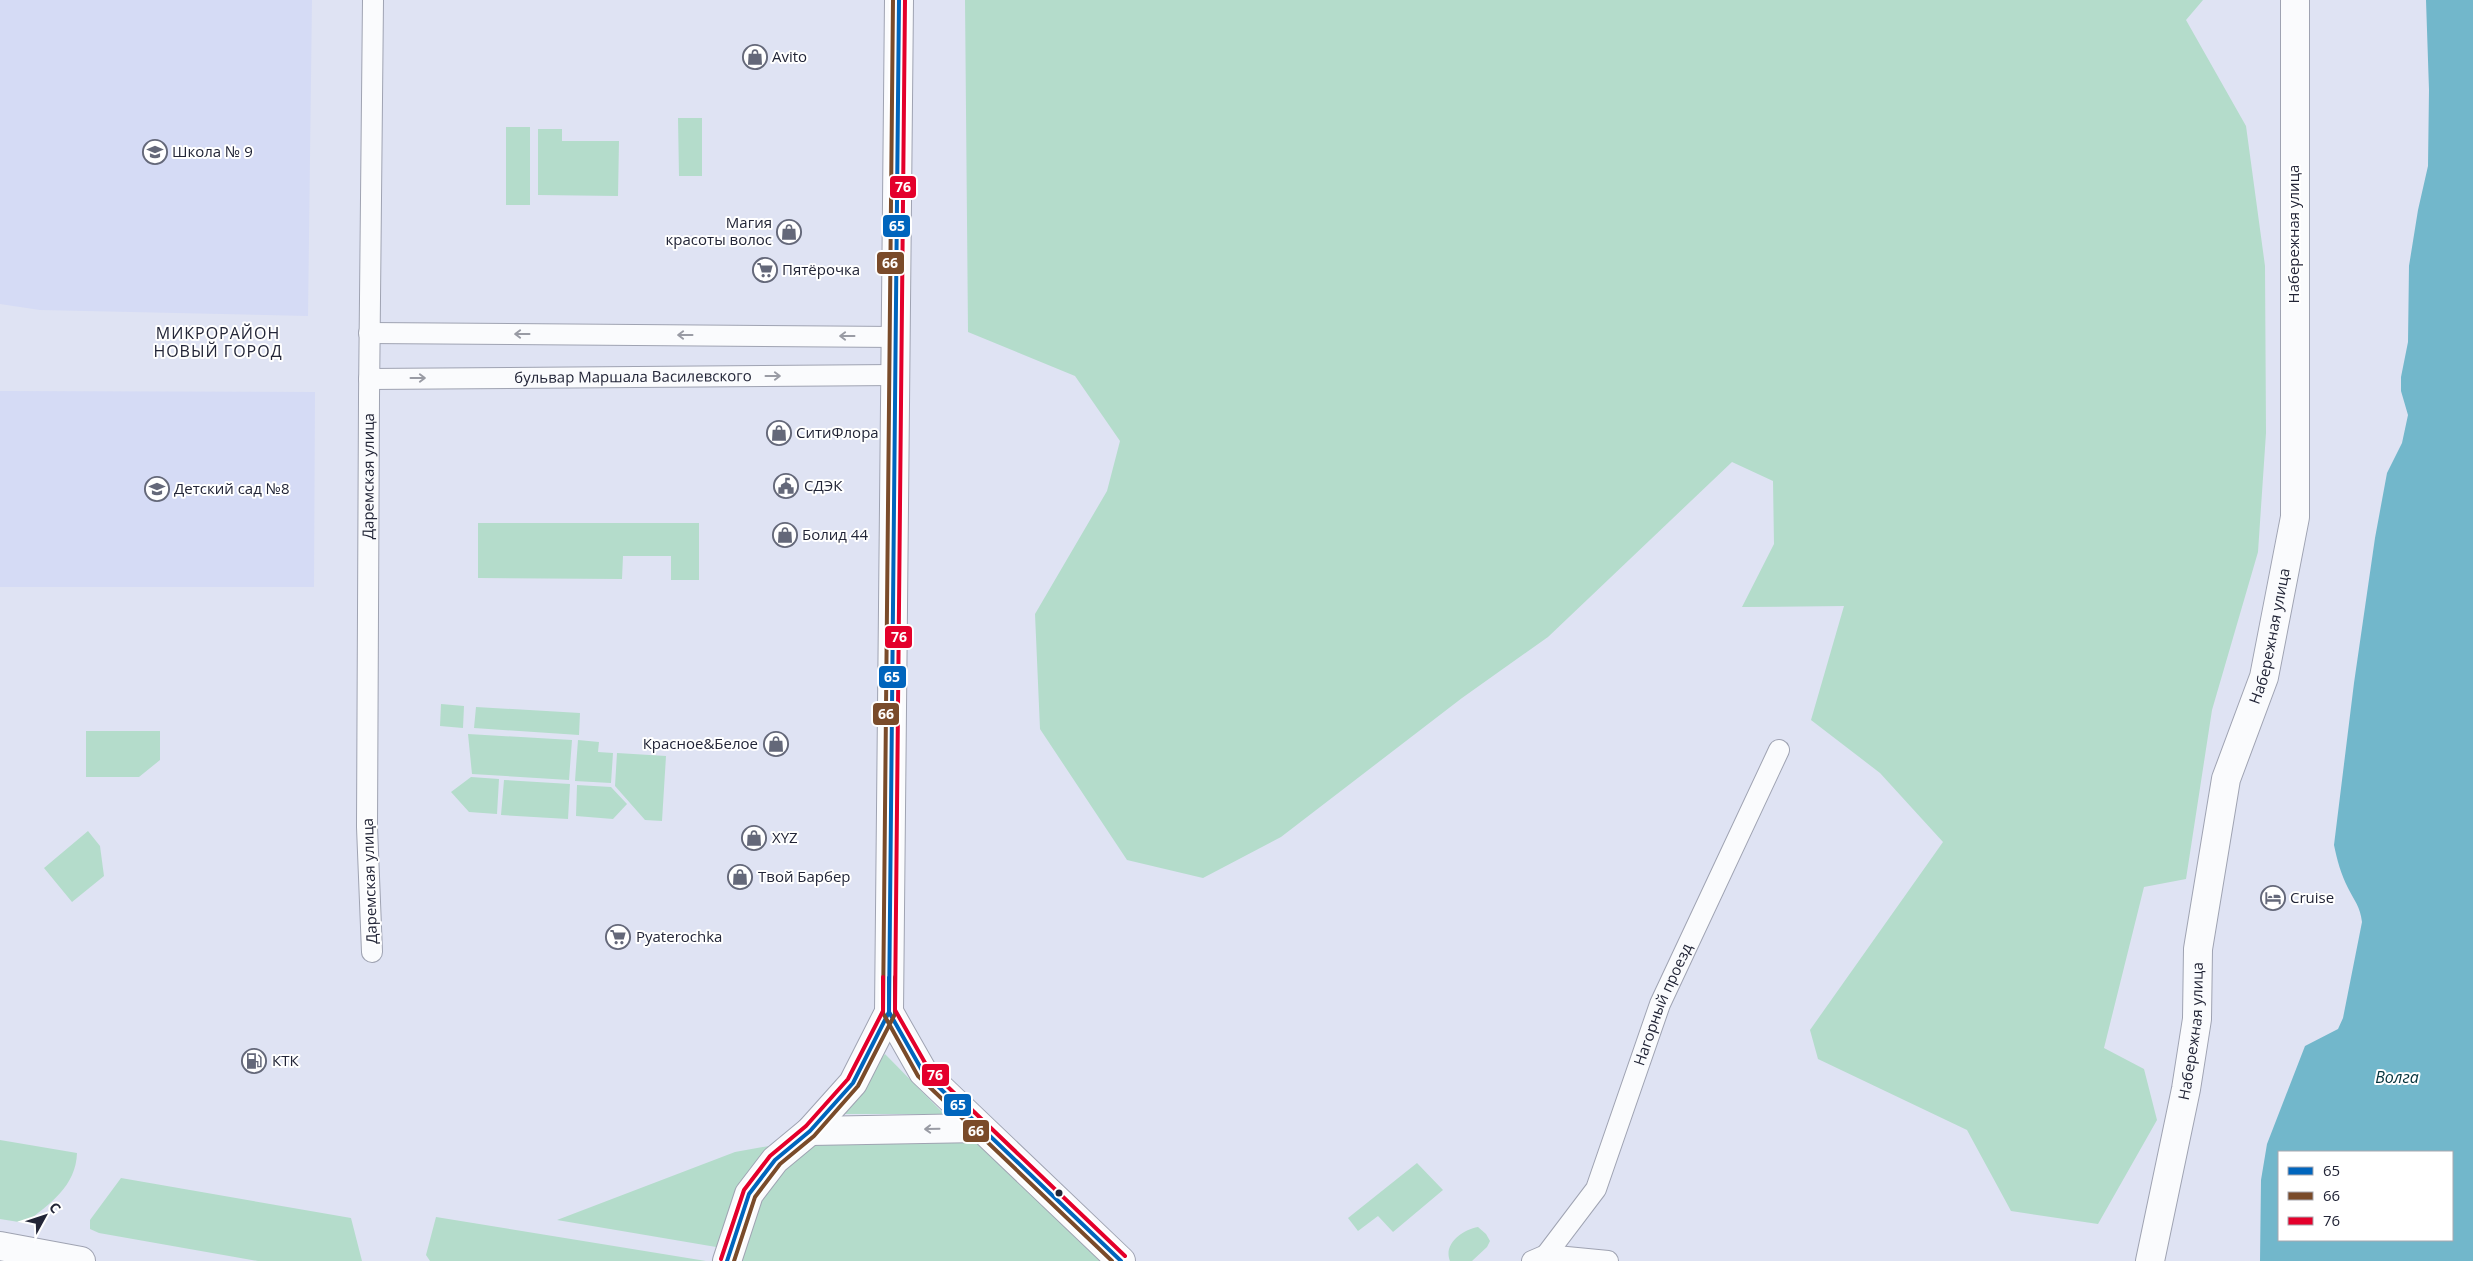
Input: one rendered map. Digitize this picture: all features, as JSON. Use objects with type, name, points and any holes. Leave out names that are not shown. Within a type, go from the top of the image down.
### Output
[{"type":"main road","points":[[727,1261],[750,1194],[775,1160],[810,1131],[853,1083],[889,1012],[899,0]]},
{"type":"main road","name":"Набережная улица","points":[[2150,1261],[2186,1089],[2197,1019],[2198,949],[2226,778],[2264,677],[2295,517],[2295,0]]},
{"type":"main road","points":[[889,1012],[923,1072],[1121,1261]]},
{"type":"main road","points":[[810,1131],[980,1128]]},
{"type":"main road","points":[[0,1246],[81,1261]]},
{"type":"street","name":"Даремская улица","points":[[372,952],[368,836],[369,333],[374,0]]},
{"type":"street","points":[[369,333],[896,336]]},
{"type":"street","name":"бульвар Маршала Василевского","points":[[369,379],[896,375]]},
{"type":"street","name":"Нагорный проезд","points":[[1539,1258],[1596,1188],[1660,1004],[1779,750]]},
{"type":"street","points":[[1539,1258],[1608,1261]]},
{"type":"shaded area","name":"Школа № 9","points":[[0,0],[312,0],[308,316],[40,310],[0,304]]},
{"type":"shaded area","name":"Детский сад №8","points":[[0,391],[315,392],[314,587],[0,587]]},
{"type":"green space","points":[[965,0],[2203,0],[2186,20],[2246,126],[2265,266],[2266,433],[2258,552],[2212,710],[2186,879],[2144,887],[2104,1048],[2144,1069],[2157,1120],[2098,1224],[2011,1211],[1967,1130],[1818,1059],[1810,1030],[1943,842],[1880,773],[1811,720],[1844,606],[1742,607],[1774,544],[1773,481],[1732,462],[1548,637],[1462,698],[1281,837],[1203,878],[1127,860],[1040,729],[1035,614],[1107,491],[1120,441],[1075,376],[968,332]]},
{"type":"green space","points":[[678,118],[702,118],[702,176],[679,176]]},
{"type":"green space","points":[[506,127],[530,127],[530,205],[506,205]]},
{"type":"green space","points":[[538,129],[562,129],[562,141],[619,141],[618,196],[538,195]]},
{"type":"green space","points":[[478,523],[699,523],[699,580],[671,580],[671,556],[623,556],[622,579],[478,578]]},
{"type":"green space","points":[[441,704],[464,706],[463,728],[440,726]]},
{"type":"green space","points":[[476,707],[580,713],[579,735],[474,728]]},
{"type":"green space","points":[[86,731],[160,731],[160,760],[139,777],[86,777]]},
{"type":"green space","points":[[468,734],[572,740],[569,780],[472,774]]},
{"type":"green space","points":[[578,740],[599,742],[598,752],[613,753],[611,783],[575,781]]},
{"type":"green space","points":[[617,753],[666,756],[662,821],[645,820],[615,786]]},
{"type":"green space","points":[[471,777],[499,779],[497,814],[469,812],[451,792]]},
{"type":"green space","points":[[504,780],[570,784],[568,819],[501,815]]},
{"type":"green space","points":[[577,785],[611,787],[627,804],[613,819],[576,816]]},
{"type":"green space","points":[[88,831],[100,846],[104,876],[72,902],[44,868]]},
{"type":"green space","points":[[885,1054],[944,1114],[842,1114]]},
{"type":"green space","points":[[976,1136],[1109,1261],[740,1261],[760,1199],[782,1167],[814,1139]]},
{"type":"green space","points":[[0,1140],[77,1153],[76,1165],[67,1185],[44,1209],[25,1223],[0,1219]]},
{"type":"green space","points":[[780,1144],[722,1248],[557,1220],[735,1152]]},
{"type":"green space","points":[[1417,1163],[1443,1190],[1393,1232],[1378,1216],[1358,1231],[1348,1218]]},
{"type":"green space","points":[[121,1178],[351,1218],[362,1261],[258,1261],[99,1233],[90,1229],[90,1220]]},
{"type":"green space","points":[[436,1217],[706,1261],[430,1261],[426,1255]]},
{"type":"green space","points":[[1478,1227],[1486,1234],[1490,1241],[1487,1247],[1472,1261],[1450,1261],[1449,1249],[1455,1239],[1466,1231]]},
{"type":"water","name":"Волга","points":[[2426,0],[2473,0],[2473,1261],[2260,1261],[2261,1180],[2267,1144],[2305,1046],[2338,1029],[2343,1018],[2362,922],[2359,908],[2341,872],[2334,845],[2354,683],[2375,538],[2387,473],[2402,443],[2408,415],[2401,391],[2401,377],[2408,342],[2409,266],[2418,210],[2428,166],[2429,90]]},
{"type":"transit line","name":"66","points":[[893,0],[883,1013],[918,1076],[1112,1261]]},
{"type":"transit line","name":"65","points":[[899,0],[889,1012],[923,1072],[1121,1261]]},
{"type":"transit line","name":"76","points":[[905,0],[895,1010],[928,1068],[1125,1256]]},
{"type":"transit line","name":"76","points":[[721,1259],[744,1190],[770,1156],[806,1126],[848,1079],[883,1011],[883,977]]},
{"type":"transit line","name":"65","points":[[727,1261],[749,1194],[775,1160],[810,1131],[853,1083],[889,1012],[889,977]]},
{"type":"transit line","name":"66","points":[[734,1261],[755,1197],[780,1164],[814,1136],[858,1086],[895,1014],[895,977]]},
{"type":"place","name":"Avito","points":[[755,57]]},
{"type":"place","name":"Школа № 9","points":[[155,152]]},
{"type":"place","name":"Магия красоты волос","points":[[789,232]]},
{"type":"place","name":"Пятёрочка","points":[[765,270]]},
{"type":"place","name":"СитиФлора","points":[[779,433]]},
{"type":"place","name":"СДЭК","points":[[786,486]]},
{"type":"place","name":"Детский сад №8","points":[[157,489]]},
{"type":"place","name":"Болид 44","points":[[785,535]]},
{"type":"place","name":"Красное&Белое","points":[[776,744]]},
{"type":"place","name":"XYZ","points":[[754,838]]},
{"type":"place","name":"Твой Барбер","points":[[740,877]]},
{"type":"place","name":"Cruise","points":[[2273,898]]},
{"type":"place","name":"Pyaterochka","points":[[618,937]]},
{"type":"place","name":"КТК","points":[[254,1061]]},
{"type":"district","name":"МИКРОРАЙОН НОВЫЙ ГОРОД","points":[[218,342]]}]
